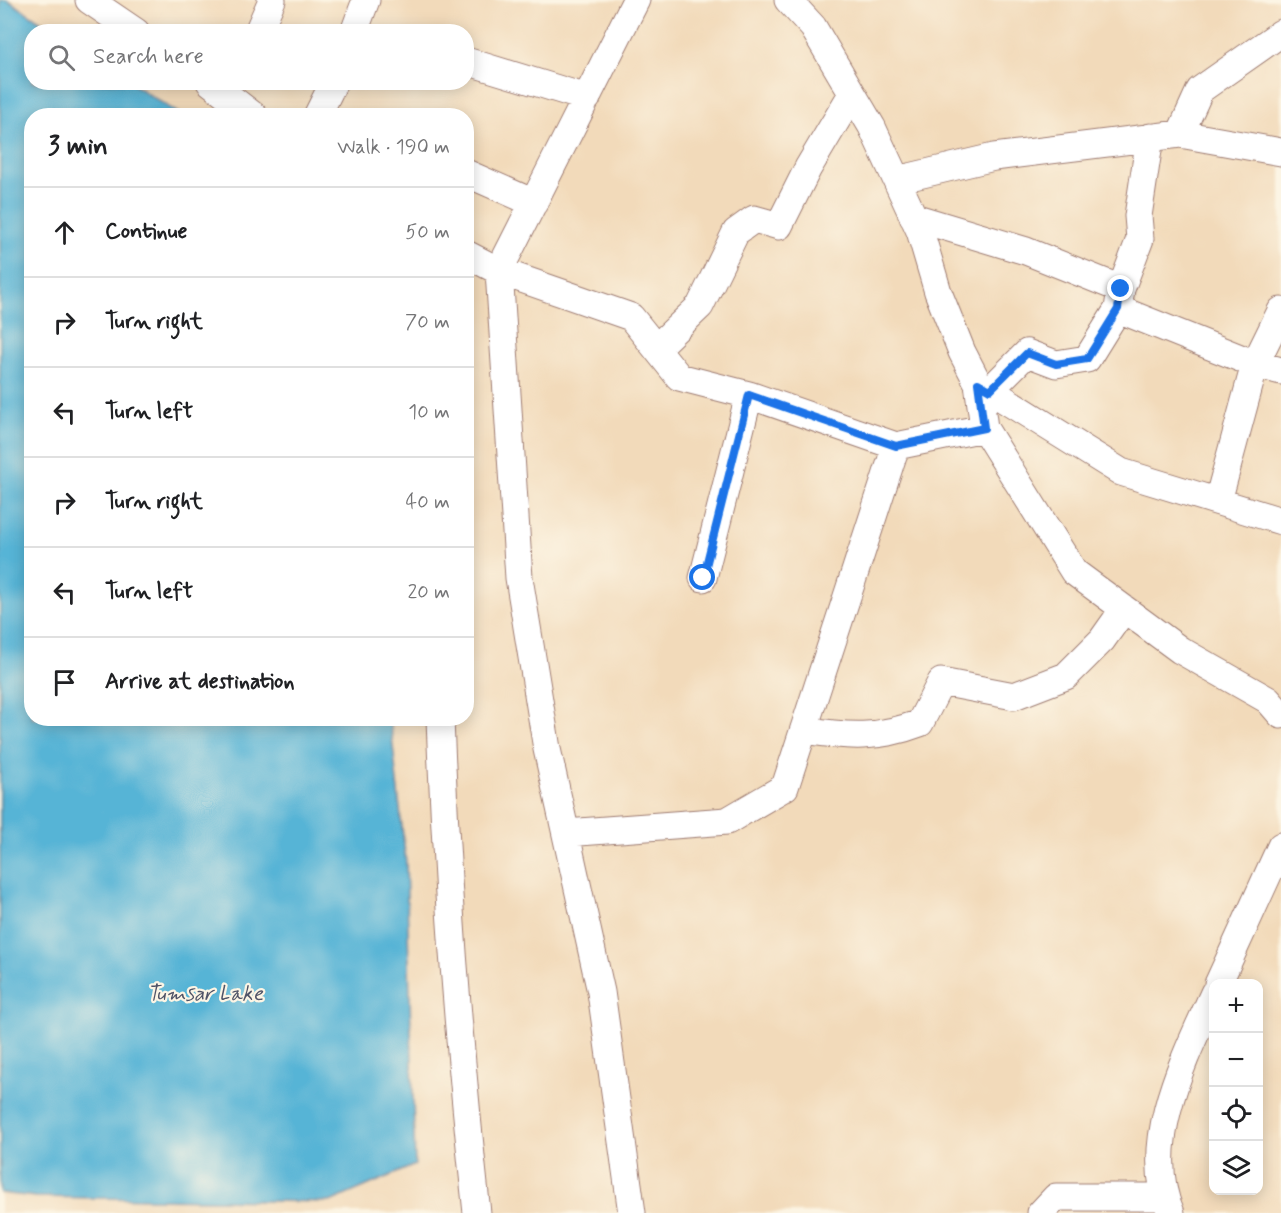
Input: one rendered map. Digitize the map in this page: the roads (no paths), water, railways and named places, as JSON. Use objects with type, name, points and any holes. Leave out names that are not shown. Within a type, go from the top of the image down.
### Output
[{"type":"street","points":[[89,0],[127,18]]},
{"type":"street","points":[[262,24],[272,0]]},
{"type":"street","points":[[357,24],[366,0]]},
{"type":"street","points":[[632,1213],[601,992],[547,749],[519,578],[499,271],[636,0]]},
{"type":"street","points":[[793,2],[813,27],[872,127],[920,231],[938,292],[962,352],[984,386],[1121,472],[1281,521]]},
{"type":"street","points":[[1180,134],[1200,90],[1281,33]]},
{"type":"street","points":[[474,63],[587,98]]},
{"type":"street","points":[[225,90],[245,108]]},
{"type":"street","points":[[321,108],[330,90]]},
{"type":"street","points":[[656,348],[700,306],[736,232],[754,219],[778,225],[808,168],[852,94]]},
{"type":"street","points":[[897,180],[994,157],[1180,134],[1281,152]]},
{"type":"street","points":[[984,386],[1027,353],[1056,364],[1087,359],[1119,299],[1140,239],[1138,216],[1150,137]]},
{"type":"street","points":[[474,177],[534,203]]},
{"type":"street","points":[[913,217],[1026,251],[1119,299],[1255,364],[1281,371]]},
{"type":"street","points":[[474,258],[499,271],[631,317],[679,377],[749,395],[896,446],[984,428]]},
{"type":"street","points":[[1218,501],[1255,364],[1281,312]]},
{"type":"street","points":[[984,386],[984,428],[1074,572],[1180,650],[1268,699],[1281,715]]},
{"type":"street","points":[[703,578],[749,395]]},
{"type":"street","points":[[566,833],[727,821],[785,787],[896,446]]},
{"type":"street","points":[[804,730],[845,736],[894,733],[920,723],[941,682],[1014,696],[1066,676],[1102,640],[1124,609]]},
{"type":"street","points":[[440,726],[462,1070],[477,1213]]},
{"type":"street","points":[[1220,979],[1281,846]]},
{"type":"street","points":[[1041,1213],[1056,1197],[1160,1208],[1160,1160],[1174,1082],[1209,1004]]},
{"type":"water","name":"Tumsar Lake","points":[[0,0],[8,0],[44,24],[24,24],[24,90],[142,90],[170,108],[24,108],[24,726],[391,726],[406,863],[415,1165],[330,1202],[36,1197],[0,1193]]}]
